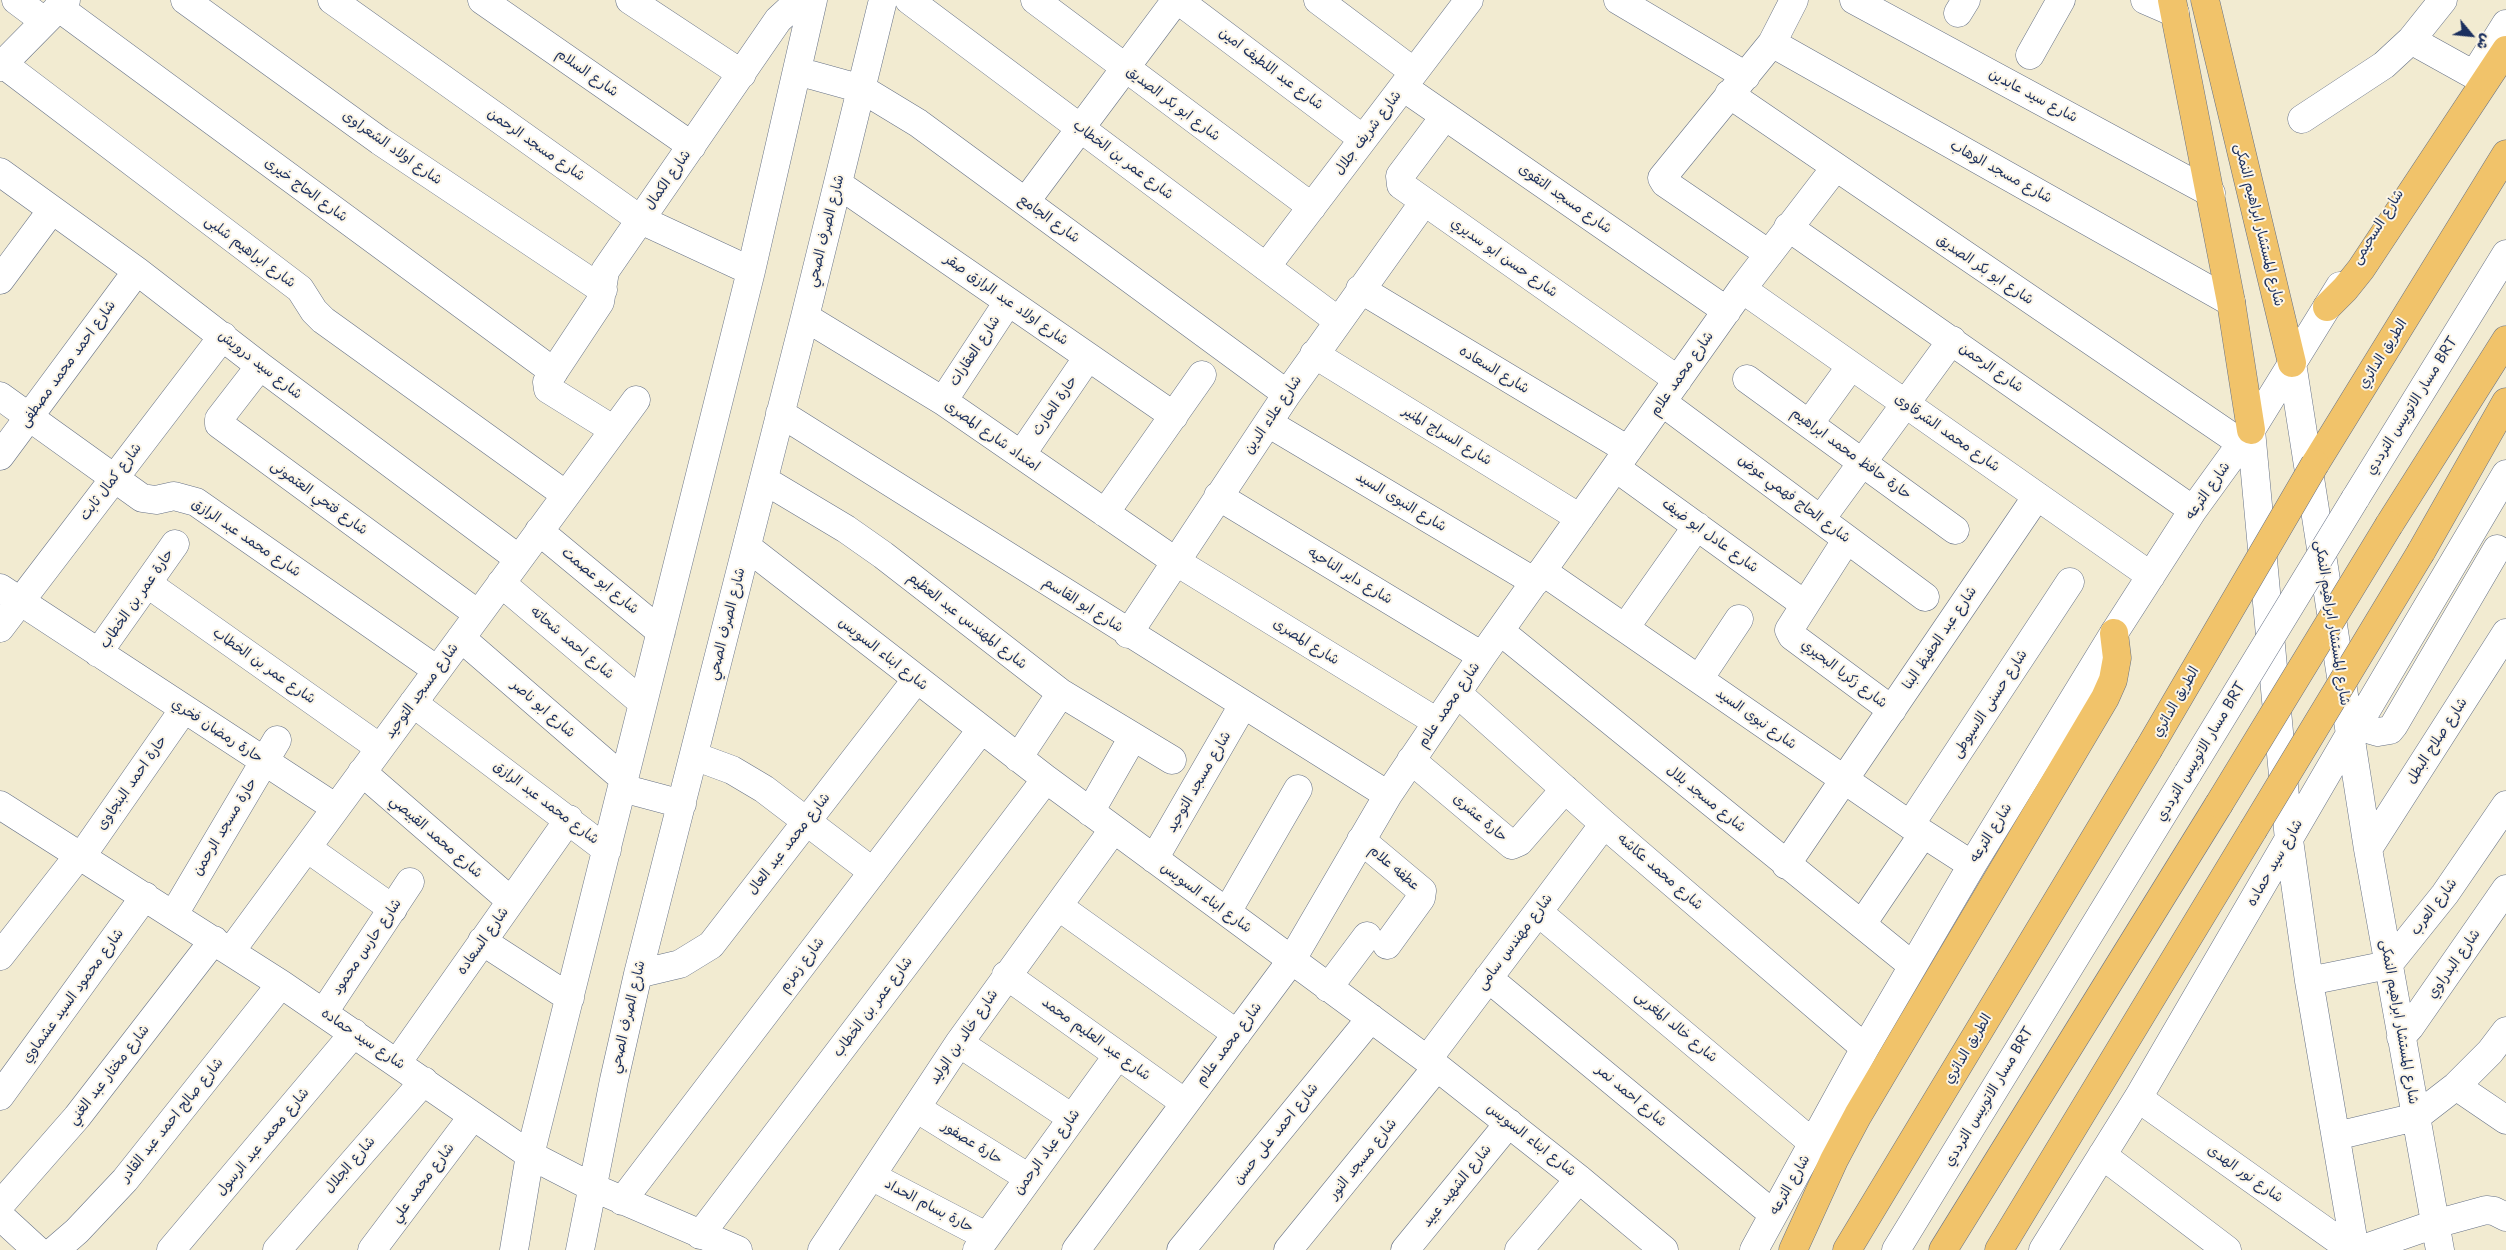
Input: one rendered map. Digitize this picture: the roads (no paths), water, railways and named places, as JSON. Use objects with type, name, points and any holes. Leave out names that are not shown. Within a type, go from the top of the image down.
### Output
[{"type":"main road","points":[[2206,4],[2173,7],[2231,302],[2246,437]]},
{"type":"main road","name":"شارع المستشار ابراهيم النمكى","points":[[2206,4],[2292,363]]},
{"type":"main road","points":[[2327,307],[2361,269],[2506,50]]},
{"type":"main road","name":"الطريق الدائري","points":[[1847,1250],[2148,750],[2315,464],[2506,154]]},
{"type":"main road","points":[[1943,1250],[2388,525],[2506,340]]},
{"type":"main road","points":[[1999,1250],[2421,552],[2506,402]]},
{"type":"main road","points":[[1793,1250],[1823,1184],[1858,1115],[2105,698],[2113,680],[2117,658],[2114,633]]},
{"type":"street","name":"شارع الحاج خيرى","points":[[16,0],[56,9],[554,372]]},
{"type":"street","name":"شارع اولاد الشعراوى","points":[[184,0],[380,141],[603,290]]},
{"type":"street","name":"شارع مسجد الرحمن","points":[[332,0],[641,220],[751,271]]},
{"type":"street","name":"شارع السلام","points":[[482,0],[692,146]]},
{"type":"street","name":"شارع الصرف الصحي","points":[[580,1250],[638,974],[764,480],[883,0]]},
{"type":"street","name":"شارع عمر بن الخطاب","points":[[909,0],[1337,320]]},
{"type":"street","name":"شارع ابو بكر الصديق","points":[[1035,0],[1312,207]]},
{"type":"street","points":[[1026,202],[1177,0]]},
{"type":"street","name":"شارع عبد اللطيف امين","points":[[1177,0],[1363,139]]},
{"type":"street","name":"شارع مسجد التقوى","points":[[1318,0],[1409,79],[1445,116],[1735,300]]},
{"type":"street","name":"شارع ابو بكر الصديق","points":[[1618,0],[1738,85],[1835,168],[2246,437]]},
{"type":"street","points":[[1769,254],[1665,183],[1662,178],[1772,43],[1794,0]]},
{"type":"street","name":"شارع سيد عابدين","points":[[1854,0],[2211,193]]},
{"type":"street","points":[[2030,55],[2061,0]]},
{"type":"street","points":[[2145,0],[2173,7]]},
{"type":"street","points":[[2302,120],[2369,76],[2411,40],[2443,0]]},
{"type":"street","points":[[634,1],[742,74]]},
{"type":"street","points":[[514,1250],[530,1156],[751,271],[797,71],[797,2]]},
{"type":"street","name":"شارع الكمال","points":[[554,372],[600,302],[605,271],[778,20],[797,2]]},
{"type":"street","name":"شارع شريف جلال","points":[[1266,267],[1409,79],[1457,4]]},
{"type":"street","points":[[1,66],[56,9]]},
{"type":"street","name":"شارع السحيمى","points":[[2246,437],[2506,24]]},
{"type":"street","points":[[2411,40],[2474,75]]},
{"type":"street","name":"شارع مسجد الوهاب","points":[[1772,43],[2231,302]]},
{"type":"street","name":"شارع ابراهيم شلبى","points":[[1,66],[300,290],[310,306],[323,320],[566,495]]},
{"type":"street","name":"شارع الجامع","points":[[797,71],[862,88],[932,132],[1287,394]]},
{"type":"street","name":"شارع حسن ابو سديري","points":[[1445,116],[1399,179],[1400,186],[1678,380]]},
{"type":"street","name":"شارع محمد علام","points":[[1076,1250],[1291,961],[1388,794],[1482,656],[1735,300],[1788,227],[1835,168]]},
{"type":"street","name":"شارع سيد درويش","points":[[0,172],[137,271],[260,366],[519,559]]},
{"type":"street","name":"شارع اولاد عبد الرازق صقر","points":[[838,184],[1174,416]]},
{"type":"street","name":"شارع علاء الدين","points":[[1128,634],[1218,496],[1337,320],[1424,202]]},
{"type":"street","points":[[0,280],[52,210]]},
{"type":"street","name":"شارع الرحمن","points":[[1788,227],[2193,510]]},
{"type":"street","name":"مسار الاتوبيس الترددي BRT","points":[[1896,1250],[2506,254]]},
{"type":"street","name":"شارع احمد محمد مصطفى","points":[[0,456],[137,271]]},
{"type":"street","name":"شارع السعاده","points":[[1360,289],[1622,459]]},
{"type":"street","name":"شارع محمد الشرقاوى","points":[[1735,300],[1851,366],[2151,576]]},
{"type":"street","name":"شارع العقارات","points":[[943,401],[1008,302]]},
{"type":"street","name":"امتداد شارع المصرى","points":[[805,317],[943,401],[1175,561]]},
{"type":"street","name":"شارع كمال ثابت","points":[[0,628],[10,594],[113,480],[223,336]]},
{"type":"street","points":[[1821,519],[1952,340]]},
{"type":"street","name":"شارع السراج المنير","points":[[1314,354],[1580,518]]},
{"type":"street","name":"حارة الحارث","points":[[1021,455],[1088,357]]},
{"type":"street","name":"شارع المستشار ابراهيم النمكى","points":[[2292,363],[2353,730],[2368,849],[2440,1250]]},
{"type":"street","name":"شارع فتحي العتمونى","points":[[260,366],[219,419],[219,424],[478,614]]},
{"type":"street","points":[[1809,424],[1851,366]]},
{"type":"street","points":[[554,372],[547,382],[548,389],[614,430]]},
{"type":"street","points":[[1105,513],[1202,375]]},
{"type":"street","name":"حارة حافظ محمد ابراهيم","points":[[1747,379],[1955,530]]},
{"type":"street","name":"شارع محمد عبد الرازق","points":[[0,396],[113,480],[142,498],[156,500],[174,496],[196,502],[437,670]]},
{"type":"street","name":"شارع مسجد التوحيد","points":[[222,946],[307,848],[636,400]]},
{"type":"street","name":"شارع الحاج فهمي عوض","points":[[1662,402],[1925,597]]},
{"type":"street","name":"شارع ابو القاسم","points":[[780,414],[1128,634],[1388,794]]},
{"type":"street","name":"شارع النبوى السيد","points":[[1268,423],[1538,577]]},
{"type":"street","points":[[2246,437],[2288,840],[2309,981],[2354,1250]]},
{"type":"street","name":"شارع الترعه","points":[[1754,1250],[1865,1048],[1972,865],[2114,633],[2193,510],[2246,437]]},
{"type":"street","name":"شارع عادل ابو ضيف","points":[[1622,459],[1697,526],[1804,604]]},
{"type":"street","name":"شارع سيد حماده","points":[[2054,1245],[2102,1155],[2138,1098],[2288,840],[2506,474]]},
{"type":"street","name":"شارع المهندس عبد العظيم","points":[[764,480],[846,529],[883,555],[1061,693],[1172,760]]},
{"type":"street","name":"شارع داير الناحيه","points":[[1218,496],[1482,656]]},
{"type":"street","name":"شارع عبد الحفيظ البنا","points":[[1786,865],[2037,496]]},
{"type":"street","points":[[1625,628],[1697,526]]},
{"type":"street","name":"شارع ابو عصمت","points":[[539,531],[661,632]]},
{"type":"street","name":"شارع زكريا البحيري","points":[[1847,538],[1790,627],[1790,634],[1892,710]]},
{"type":"street","name":"حارة عمر بن الخطاب","points":[[98,653],[175,544]]},
{"type":"street","name":"شارع ابناء السويس","points":[[747,547],[916,680],[1113,830],[1228,912],[1509,1123],[1579,1179],[1647,1244]]},
{"type":"street","points":[[2353,730],[2385,732],[2394,725],[2497,549]]},
{"type":"street","name":"شارع المصرى","points":[[1175,561],[1437,722]]},
{"type":"street","name":"شارع نبوى السيد","points":[[1538,577],[1625,628],[1916,829],[1972,865]]},
{"type":"street","name":"شارع حسنى الاسيوطى","points":[[1862,924],[1916,829],[2070,582]]},
{"type":"street","name":"شارع احمد شحاته","points":[[502,583],[643,703]]},
{"type":"street","name":"شارع عمر بن الخطاب","points":[[148,584],[380,748]]},
{"type":"street","name":"حارة رمضان فخري","points":[[10,594],[184,709],[271,751],[336,808]]},
{"type":"street","points":[[1699,679],[1739,619]]},
{"type":"street","name":"شارع مسجد بلال","points":[[1500,631],[1786,865],[1913,966]]},
{"type":"street","name":"شارع صلاح البطل","points":[[2368,849],[2506,633]]},
{"type":"street","name":"شارع ابو ناصر","points":[[461,638],[623,784]]},
{"type":"street","name":"شارع محمد عبد العال","points":[[638,974],[680,964],[711,945],[916,680]]},
{"type":"street","points":[[1018,758],[1061,693]]},
{"type":"street","name":"شارع محمد عكاشه","points":[[1457,693],[1604,824],[1865,1048]]},
{"type":"street","name":"شارع محمد عبد الرازق","points":[[413,703],[569,819],[607,850]]},
{"type":"street","name":"شارع مسجد التوحيد","points":[[1154,859],[1243,705]]},
{"type":"street","name":"حارة احمد البنجاوى","points":[[0,956],[80,856],[184,709]]},
{"type":"street","name":"شارع زمزم","points":[[622,1201],[981,730]]},
{"type":"street","points":[[1090,812],[1133,737]]},
{"type":"street","name":"حارة مسجد الرحمن","points":[[174,914],[271,751]]},
{"type":"street","points":[[694,756],[748,779],[873,872]]},
{"type":"street","name":"حارة عشرى","points":[[1411,760],[1512,845],[1519,842],[1565,789]]},
{"type":"street","name":"شارع محمد القبيصي","points":[[362,772],[510,901]]},
{"type":"street","name":"شارع عمر بن الخطاب","points":[[700,1235],[1046,779]]},
{"type":"street","points":[[623,784],[682,804]]},
{"type":"street","points":[[1228,912],[1298,789]]},
{"type":"street","name":"شارع العرب","points":[[2388,965],[2445,894],[2506,805]]},
{"type":"street","name":"شارع سيد حماده","points":[[4,815],[80,856],[174,914],[324,1012],[530,1156],[622,1201],[738,1250]]},
{"type":"street","name":"شارع السعاده","points":[[397,1063],[569,819]]},
{"type":"street","name":"شارع مهندس سامى","points":[[1432,1064],[1488,978],[1604,824]]},
{"type":"street","name":"شارع خالد بن الوليد","points":[[822,1250],[1006,975],[1113,830]]},
{"type":"street","name":"عطفه علام","points":[[1328,988],[1421,898],[1422,891],[1362,840]]},
{"type":"street","points":[[307,848],[393,909]]},
{"type":"street","name":"شارع حارس محمود","points":[[324,1012],[410,882]]},
{"type":"street","name":"شارع البدراوي","points":[[2401,1037],[2410,1027],[2506,889]]},
{"type":"street","name":"شارع محمود السيد عشماوي","points":[[0,1096],[145,896]]},
{"type":"street","points":[[1058,906],[1236,1034]]},
{"type":"street","points":[[1538,912],[1613,974],[1607,982],[1610,995],[1809,1152]]},
{"type":"street","points":[[482,941],[570,998]]},
{"type":"street","name":"شارع مختار عبد الغني","points":[[0,1205],[222,946]]},
{"type":"street","points":[[2309,981],[2388,965]]},
{"type":"street","name":"شارع عبد العليم محمد","points":[[1006,975],[1186,1103]]},
{"type":"street","name":"شارع احمد نمر","points":[[1488,978],[1773,1214]]},
{"type":"street","name":"شارع صالح احمد عبد القادر","points":[[55,1250],[125,1180],[281,984]]},
{"type":"street","name":"شارع احمد على حسن","points":[[1181,1250],[1371,1018]]},
{"type":"street","points":[[2336,1136],[2416,1117],[2456,1086],[2490,1052],[2506,1031]]},
{"type":"street","name":"شارع محمد عبد الرسول","points":[[171,1250],[354,1033]]},
{"type":"street","points":[[959,1043],[1072,1118]]},
{"type":"street","name":"شارع عباد الرحمن","points":[[981,1243],[1118,1055]]},
{"type":"street","name":"شارع مسجد النور","points":[[1288,1250],[1432,1064]]},
{"type":"street","name":"شارع الجلال","points":[[277,1250],[424,1081]]},
{"type":"street","points":[[2456,1086],[2506,1120]]},
{"type":"street","name":"شارع نور الهدى","points":[[2138,1098],[2354,1250]]},
{"type":"street","name":"حارة عصفور","points":[[916,1108],[1029,1178]]},
{"type":"street","name":"شارع محمد علي","points":[[372,1250],[472,1116]]},
{"type":"street","name":"شارع الشهيد عبيد","points":[[1405,1250],[1509,1123]]},
{"type":"street","points":[[2102,1155],[2227,1250]]},
{"type":"street","name":"حارة بسام الحداد","points":[[871,1176],[981,1243]]},
{"type":"street","points":[[1520,1250],[1579,1179]]},
{"type":"street","points":[[2360,1250],[2435,1224],[2486,1210],[2505,1214]]},
{"type":"street","points":[[0,1216],[37,1250]]}]
